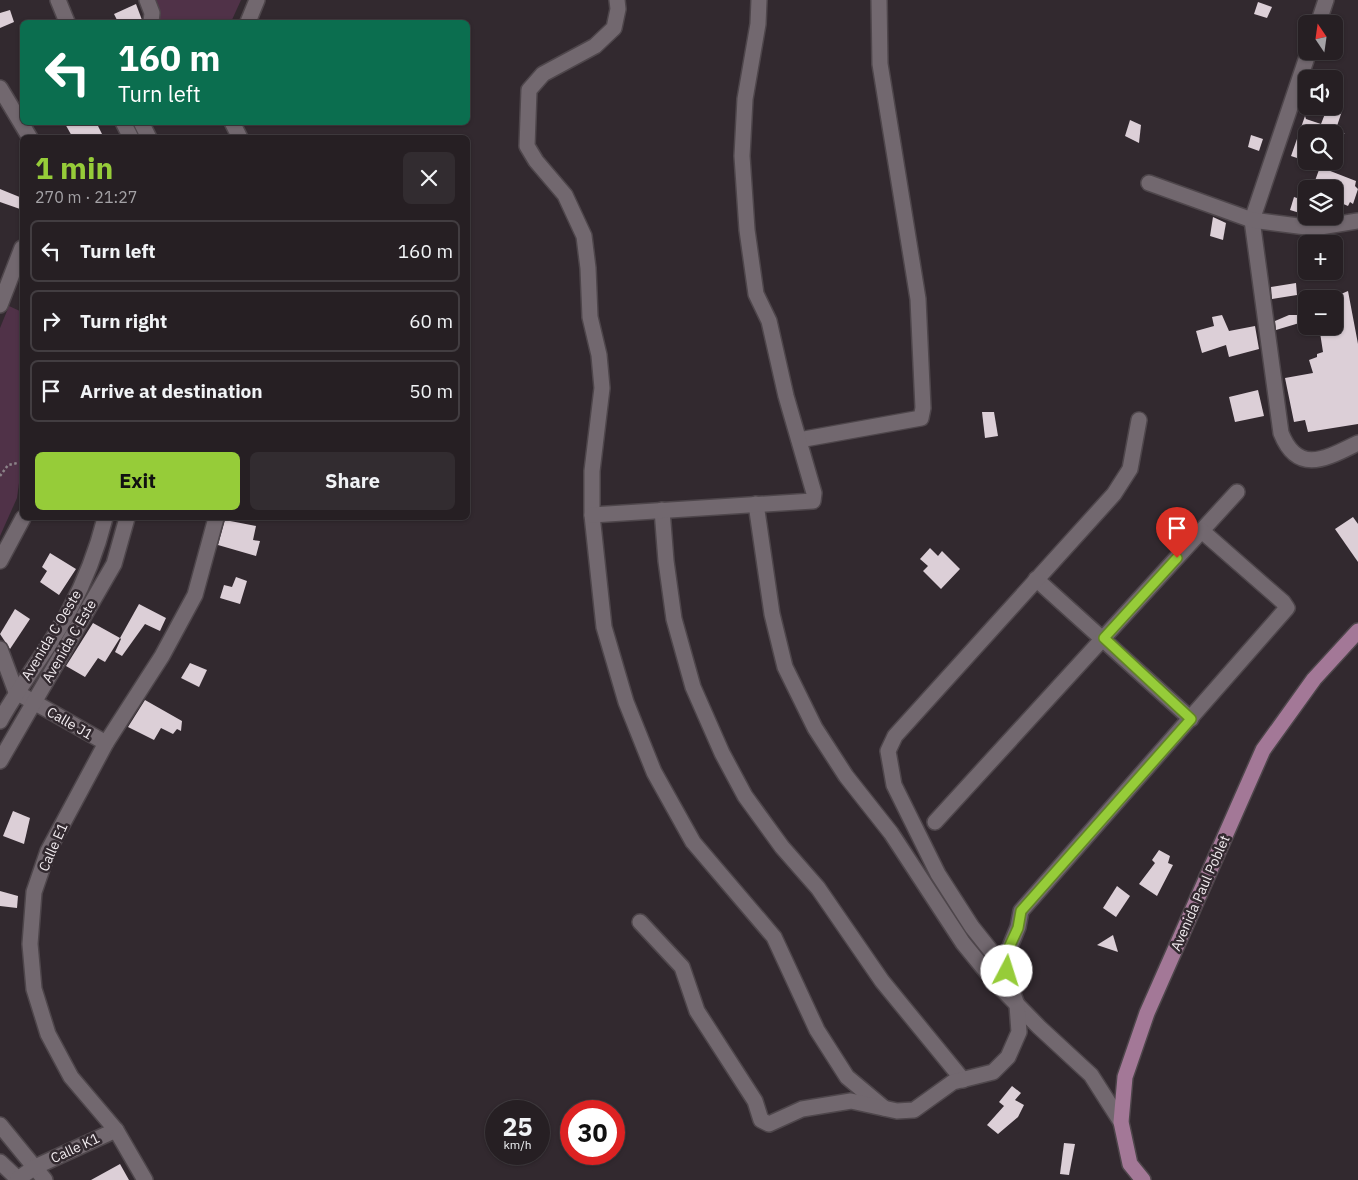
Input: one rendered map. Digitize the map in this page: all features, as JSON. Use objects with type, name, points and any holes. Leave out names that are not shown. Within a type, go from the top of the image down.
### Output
[{"type":"main road","name":"Avenida Paul Poblet","points":[[1143,1180],[1130,1164],[1121,1122],[1125,1077],[1146,1012],[1263,750],[1314,679],[1358,631]]},
{"type":"street","points":[[58,0],[66,20]]},
{"type":"street","points":[[148,0],[152,12],[151,20]]},
{"type":"street","points":[[249,20],[257,0]]},
{"type":"street","points":[[617,0],[618,9],[614,28],[595,46],[542,74],[529,90],[527,146],[536,161],[565,195],[584,236],[588,268],[590,317],[599,355],[602,388],[592,471],[592,515],[604,627],[626,702],[654,772],[693,842],[774,938],[817,1030],[847,1078],[884,1108]]},
{"type":"street","points":[[592,515],[813,501],[814,493],[786,396],[769,321],[756,294],[747,230],[743,137],[745,99],[758,24],[759,0]]},
{"type":"street","points":[[799,440],[921,418],[923,408],[918,299],[880,64],[879,0]]},
{"type":"street","points":[[1321,15],[1326,0]]},
{"type":"street","points":[[1306,60],[1252,220],[1282,432],[1288,449],[1304,460],[1322,460],[1358,443]]},
{"type":"street","points":[[0,88],[20,121]]},
{"type":"street","points":[[1149,183],[1252,220],[1314,228],[1358,221]]},
{"type":"street","points":[[0,305],[20,253]]},
{"type":"street","points":[[1007,971],[972,927],[938,874],[894,785],[888,751],[895,736],[1114,494],[1130,470],[1139,420]]},
{"type":"street","points":[[935,822],[1238,492]]},
{"type":"street","points":[[756,504],[772,614],[785,667],[814,728],[846,776],[891,833],[963,943],[1017,1005],[1090,1075],[1121,1122]]},
{"type":"street","points":[[662,510],[666,561],[674,619],[693,687],[722,753],[745,796],[782,847],[818,888],[882,981],[963,1080]]},
{"type":"street","points":[[0,561],[22,520]]},
{"type":"street","name":"Avenida C Oeste","points":[[0,722],[16,692],[69,611],[97,552],[105,520]]},
{"type":"street","name":"Avenida C Este","points":[[0,761],[114,564],[126,520]]},
{"type":"street","name":"Calle E1","points":[[145,1180],[116,1130],[71,1077],[48,1034],[34,989],[30,944],[34,892],[48,851],[106,743],[162,656],[195,595],[215,520]]},
{"type":"street","points":[[640,922],[665,946],[682,967],[697,1010],[755,1101],[761,1120],[769,1124],[802,1108],[851,1101],[897,1111],[914,1110],[953,1082],[993,1072],[1008,1057],[1019,1032],[1017,1005],[1008,978],[1006,954],[1018,928],[1021,911],[1287,608],[1283,602],[1202,531]]},
{"type":"street","points":[[1036,579],[1104,638],[1191,719]]},
{"type":"street","points":[[0,649],[16,692]]},
{"type":"street","name":"Calle J1","points":[[16,692],[106,743]]},
{"type":"street","points":[[0,1125],[45,1180]]},
{"type":"street","name":"Calle K1","points":[[18,1180],[34,1167],[116,1130]]},
{"type":"street","points":[[0,1162],[18,1180]]},
{"type":"path","points":[[0,476],[8,465],[20,462]]},
{"type":"shaded area","points":[[152,0],[241,0],[232,20],[156,20]]},
{"type":"shaded area","points":[[9,306],[20,311],[20,476],[17,498],[0,536],[0,328]]},
{"type":"building","points":[[1258,2],[1272,7],[1267,18],[1254,14]]},
{"type":"building","points":[[136,4],[142,20],[117,20],[114,14]]},
{"type":"building","points":[[10,10],[14,22],[0,28],[0,13]]},
{"type":"building","points":[[1324,115],[1341,115],[1337,125],[1302,125],[1305,116],[1306,119],[1321,124]]},
{"type":"building","points":[[1130,120],[1141,125],[1139,143],[1125,136]]},
{"type":"building","points":[[66,125],[98,125],[102,135],[71,135]]},
{"type":"building","points":[[1251,135],[1263,139],[1259,151],[1248,147]]},
{"type":"building","points":[[1298,136],[1298,158],[1291,156]]},
{"type":"building","points":[[1319,170],[1328,170],[1356,181],[1355,186],[1358,189],[1353,204],[1350,202],[1348,206],[1343,204],[1343,180],[1315,180]]},
{"type":"building","points":[[0,189],[20,197],[20,209],[0,202]]},
{"type":"building","points":[[1294,197],[1298,198],[1298,212],[1290,210]]},
{"type":"building","points":[[1213,217],[1226,223],[1223,240],[1210,236]]},
{"type":"building","points":[[1296,283],[1297,295],[1272,299],[1271,287]]},
{"type":"building","points":[[1348,291],[1358,344],[1358,424],[1308,432],[1305,420],[1294,422],[1285,378],[1313,373],[1309,360],[1323,352],[1320,335],[1343,335],[1343,293]]},
{"type":"building","points":[[1222,315],[1229,331],[1255,326],[1259,349],[1229,357],[1226,345],[1202,353],[1196,331],[1214,326],[1212,317]]},
{"type":"building","points":[[1289,315],[1298,315],[1298,323],[1276,330],[1275,321]]},
{"type":"building","points":[[1258,390],[1264,416],[1235,422],[1229,397]]},
{"type":"building","points":[[982,412],[994,412],[998,436],[985,438]]},
{"type":"building","points":[[1353,517],[1358,524],[1358,562],[1335,529]]},
{"type":"building","points":[[225,520],[256,526],[253,540],[260,541],[256,556],[218,545]]},
{"type":"building","points":[[930,548],[938,556],[942,551],[960,569],[941,589],[923,571],[928,566],[920,559]]},
{"type":"building","points":[[50,553],[76,569],[59,595],[40,582],[47,571],[42,567]]},
{"type":"building","points":[[236,577],[247,581],[240,604],[220,598],[224,585],[232,587]]},
{"type":"building","points":[[139,604],[166,618],[160,631],[145,624],[122,656],[115,652],[120,638]]},
{"type":"building","points":[[15,609],[30,619],[10,649],[0,634]]},
{"type":"building","points":[[93,623],[120,638],[105,662],[98,658],[85,677],[66,666]]},
{"type":"building","points":[[190,663],[207,670],[199,687],[181,678]]},
{"type":"building","points":[[145,700],[182,721],[181,731],[177,729],[173,734],[161,728],[154,740],[128,727]]},
{"type":"building","points":[[13,811],[30,818],[24,844],[3,836]]},
{"type":"building","points":[[1159,850],[1170,856],[1168,863],[1173,865],[1157,896],[1139,884],[1155,863],[1152,860]]},
{"type":"building","points":[[1117,886],[1130,896],[1116,917],[1103,908]]},
{"type":"building","points":[[0,891],[18,896],[17,908],[0,906]]},
{"type":"building","points":[[1113,935],[1118,952],[1097,945]]},
{"type":"building","points":[[1012,1086],[1021,1093],[1015,1100],[1024,1105],[1018,1117],[998,1134],[987,1125],[1004,1106],[999,1102]]},
{"type":"building","points":[[1064,1143],[1075,1144],[1069,1175],[1060,1174]]},
{"type":"building","points":[[120,1164],[129,1180],[91,1180]]},
{"type":"route","points":[[1007,971],[1006,954],[1018,928],[1021,911],[1191,719],[1104,638],[1177,558]]}]
